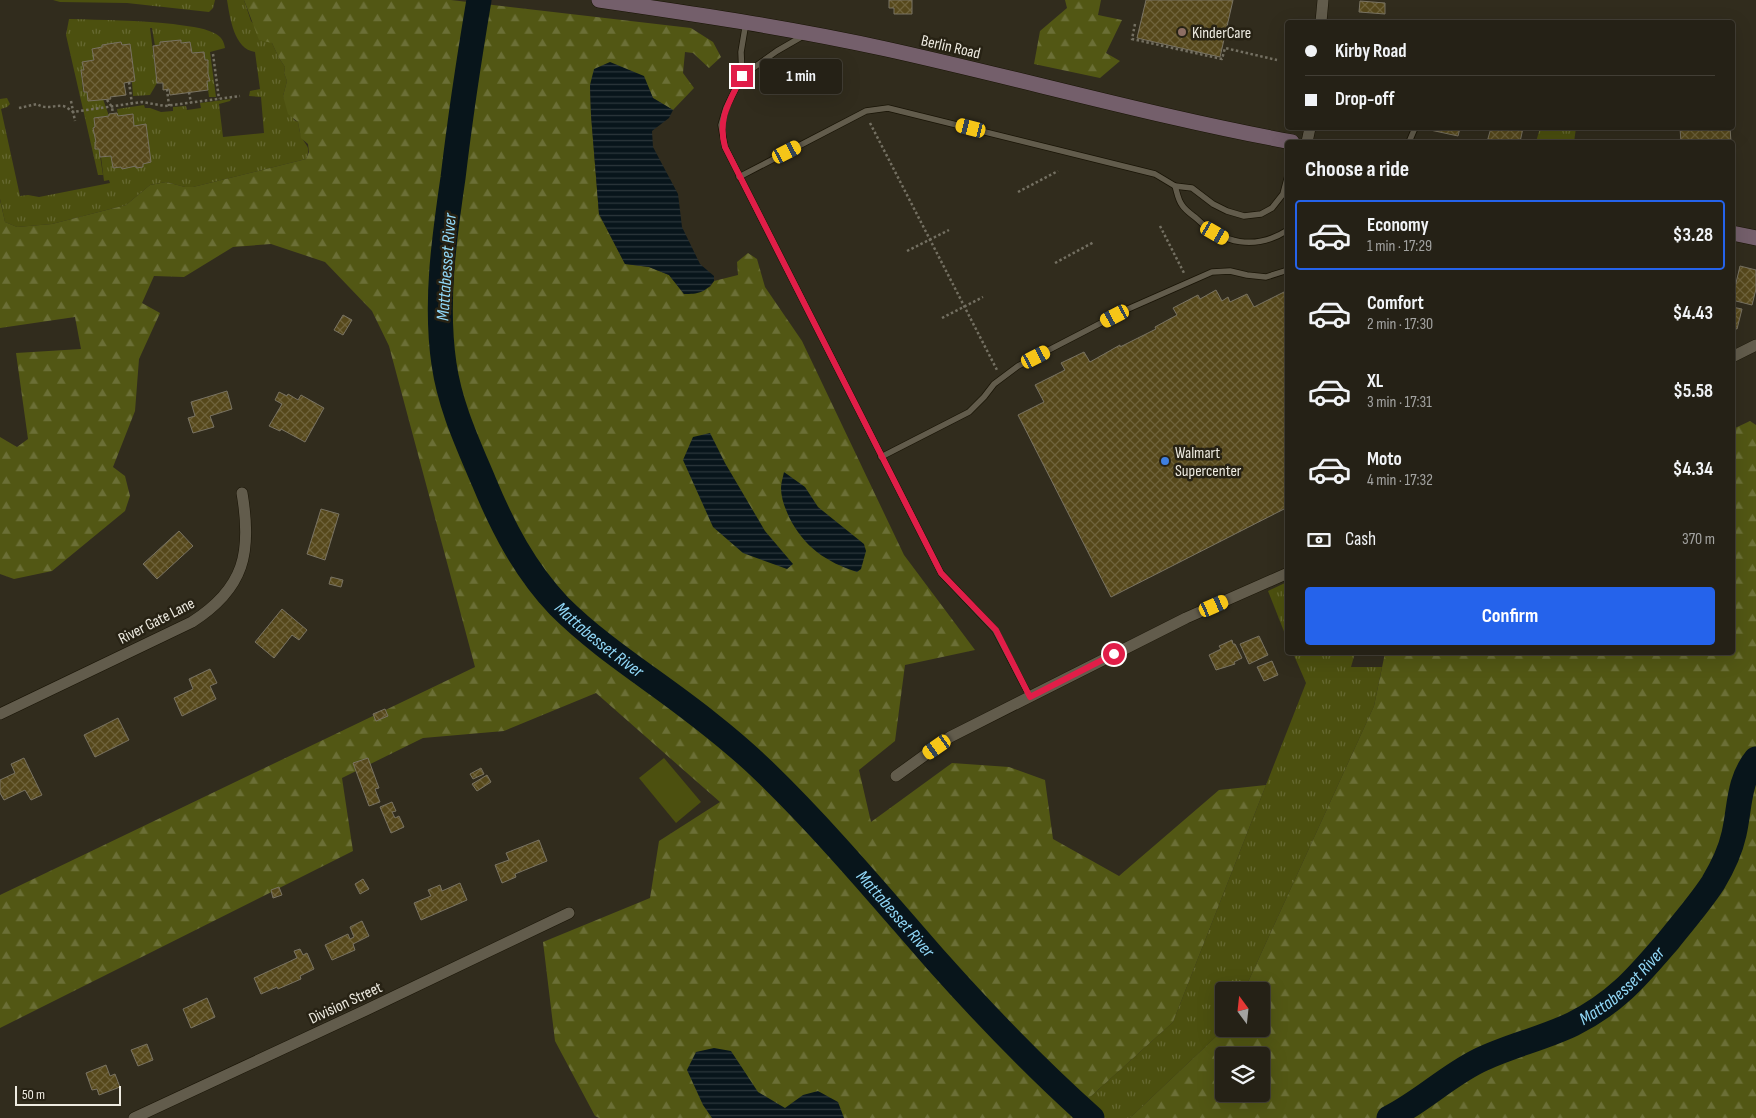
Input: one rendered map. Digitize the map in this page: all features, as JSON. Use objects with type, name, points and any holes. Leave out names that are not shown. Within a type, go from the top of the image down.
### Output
[{"type":"main road","name":"Berlin Road","points":[[599,0],[639,3],[887,49],[1162,115],[1285,141]]},
{"type":"main road","points":[[1735,234],[1756,238]]},
{"type":"street","points":[[1321,20],[1323,0]]},
{"type":"street","points":[[1735,356],[1756,345]]},
{"type":"street","name":"River Gate Lane","points":[[0,714],[192,622],[211,610],[225,595],[237,576],[245,555],[246,532],[242,493]]},
{"type":"street","points":[[896,776],[950,738],[1186,618],[1285,574]]},
{"type":"street","name":"Division Street","points":[[134,1118],[569,913]]},
{"type":"lane","points":[[742,76],[741,52],[746,22]]},
{"type":"lane","points":[[808,33],[777,51],[742,76],[726,108],[721,126],[725,147],[941,573],[996,630],[1030,697]]},
{"type":"lane","points":[[739,177],[866,111],[888,108],[1155,174],[1176,186],[1192,188],[1213,204],[1244,216],[1261,214],[1272,208],[1283,194],[1285,186]]},
{"type":"lane","points":[[1176,186],[1181,204],[1205,227],[1225,238],[1244,243],[1259,242],[1276,237],[1285,232]]},
{"type":"lane","points":[[881,457],[969,412],[994,384],[1018,366],[1164,292],[1212,272],[1230,271],[1266,277],[1285,271]]},
{"type":"path","points":[[1136,24],[1132,39],[1222,60],[1225,48],[1277,60]]},
{"type":"path","points":[[213,54],[219,99]]},
{"type":"path","points":[[129,82],[132,104]]},
{"type":"path","points":[[125,89],[130,88]]},
{"type":"path","points":[[167,89],[170,106]]},
{"type":"path","points":[[189,92],[191,103]]},
{"type":"path","points":[[19,108],[37,104],[48,108],[63,106],[73,112],[132,104],[150,103],[170,106],[240,96]]},
{"type":"path","points":[[107,100],[112,107],[113,114]]},
{"type":"path","points":[[71,101],[75,121]]},
{"type":"path","points":[[870,123],[997,370]]},
{"type":"path","points":[[1018,192],[1058,171]]},
{"type":"path","points":[[1160,226],[1184,273]]},
{"type":"path","points":[[907,251],[949,230]]},
{"type":"path","points":[[1055,263],[1094,242]]},
{"type":"path","points":[[942,318],[983,297]]},
{"type":"green space","points":[[53,0],[215,0],[213,8],[209,12],[127,3],[60,2]]},
{"type":"green space","points":[[227,0],[244,0],[251,21],[272,43],[285,67],[284,73],[287,81],[283,96],[294,120],[298,122],[300,133],[308,148],[306,159],[193,187],[166,182],[150,185],[126,205],[52,224],[17,227],[5,222],[0,199],[0,99],[7,98],[10,104],[1,109],[20,196],[39,197],[110,183],[109,180],[104,181],[101,157],[111,156],[113,168],[121,167],[122,169],[136,166],[136,168],[143,167],[143,164],[151,162],[146,125],[134,126],[133,114],[118,116],[117,109],[144,105],[145,108],[161,112],[173,111],[173,107],[186,106],[187,110],[201,108],[200,103],[231,99],[219,104],[223,137],[264,133],[261,97],[249,96],[250,91],[260,89],[255,52],[248,50],[242,45],[234,32]]},
{"type":"green space","points":[[244,0],[451,0],[691,28],[713,42],[721,57],[709,68],[693,53],[685,52],[683,73],[694,88],[673,110],[653,98],[643,76],[590,85],[599,214],[625,264],[649,267],[669,275],[684,294],[710,287],[714,281],[738,275],[737,262],[748,253],[757,259],[765,287],[802,341],[904,555],[975,650],[905,665],[895,741],[859,770],[871,822],[952,763],[1009,767],[1045,780],[1053,839],[1119,876],[1219,790],[1266,785],[1173,1022],[1067,1118],[599,1118],[595,1116],[555,1041],[543,942],[650,898],[659,841],[720,802],[596,693],[504,731],[423,738],[342,778],[353,851],[0,1028],[0,895],[475,667],[389,346],[372,311],[325,262],[271,244],[233,247],[184,277],[154,276],[142,303],[160,313],[139,359],[135,411],[113,467],[125,476],[130,496],[125,511],[52,571],[14,579],[0,574],[0,437],[17,447],[28,439],[16,353],[81,349],[75,317],[0,328],[0,200],[5,222],[17,227],[52,224],[126,205],[150,185],[166,182],[193,187],[306,159],[309,152],[308,144],[301,138],[298,122],[288,114],[283,96],[287,81],[284,73],[285,67],[272,43],[259,40]]},
{"type":"green space","points":[[1065,0],[1101,0],[1098,15],[1122,20],[1106,53],[1120,61],[1100,78],[1034,64],[1040,31],[1067,8]]},
{"type":"green space","points":[[69,19],[173,24],[199,28],[216,34],[222,39],[225,48],[210,52],[216,97],[209,97],[207,81],[210,81],[208,60],[205,60],[203,52],[192,53],[190,42],[181,43],[180,40],[160,42],[160,45],[155,46],[152,28],[150,28],[157,83],[150,95],[133,96],[132,82],[135,81],[130,45],[122,45],[121,42],[102,45],[102,47],[93,49],[94,60],[82,62],[84,70],[81,71],[83,92],[87,92],[88,100],[103,99],[109,116],[94,118],[95,149],[99,149],[103,175],[98,175],[66,35]]},
{"type":"green space","points":[[1539,130],[1576,130],[1574,140],[1537,140]]},
{"type":"green space","points":[[1750,421],[1756,425],[1756,1118],[1130,1118],[1215,1038],[1270,1038],[1270,982],[1248,982],[1374,706],[1385,655],[1735,655],[1735,428]]},
{"type":"green space","points":[[1285,583],[1285,634],[1268,591]]},
{"type":"green space","points":[[1294,655],[1354,655],[1351,667],[1382,667],[1374,706],[1248,982],[1215,982],[1215,1038],[1130,1118],[1067,1118],[1173,1022],[1306,683]]},
{"type":"green space","points":[[664,758],[701,802],[676,823],[639,778]]},
{"type":"shaded area","points":[[610,62],[644,76],[653,98],[673,110],[669,118],[652,131],[653,147],[678,194],[682,227],[700,264],[714,276],[714,281],[701,292],[684,294],[669,275],[649,267],[625,264],[599,214],[590,85],[594,69]]},
{"type":"shaded area","points":[[710,433],[725,463],[765,531],[793,564],[787,569],[743,553],[713,527],[683,460],[693,437]]},
{"type":"shaded area","points":[[784,472],[805,487],[818,507],[864,544],[866,551],[861,569],[857,572],[835,563],[817,552],[802,537],[789,517],[782,499],[781,486]]},
{"type":"shaded area","points":[[714,1048],[731,1051],[758,1092],[785,1108],[803,1095],[818,1091],[838,1102],[844,1118],[712,1118],[703,1105],[687,1070],[696,1052]]},
{"type":"building","points":[[889,0],[912,0],[912,14],[894,14],[894,8],[889,8]]},
{"type":"building","name":"KinderCare","points":[[1146,0],[1233,0],[1220,57],[1137,38]]},
{"type":"building","points":[[1360,1],[1385,3],[1385,14],[1359,12]]},
{"type":"building","points":[[181,40],[181,43],[190,42],[192,53],[204,52],[205,60],[208,60],[210,81],[207,81],[208,90],[170,95],[169,89],[163,90],[163,83],[157,83],[153,46],[160,45],[160,42]]},
{"type":"building","points":[[121,42],[122,45],[130,44],[135,81],[124,83],[126,95],[110,97],[111,99],[88,101],[87,92],[84,92],[81,70],[84,70],[82,62],[94,60],[92,49],[102,47],[102,45]]},
{"type":"building","points":[[117,113],[118,116],[133,114],[134,126],[146,124],[151,162],[143,164],[143,167],[113,168],[111,156],[100,157],[99,149],[95,149],[94,118]]},
{"type":"building","points":[[1430,130],[1460,130],[1458,136]]},
{"type":"building","points":[[1490,130],[1523,130],[1520,140],[1488,140]]},
{"type":"building","points":[[1680,130],[1730,130],[1731,140],[1681,140]]},
{"type":"building","points":[[1740,266],[1756,270],[1756,289],[1752,305],[1735,301],[1735,287]]},
{"type":"building","name":"Walmart Supercenter","points":[[1216,290],[1222,301],[1228,297],[1230,302],[1247,294],[1254,307],[1285,292],[1285,509],[1111,597],[1018,415],[1044,402],[1035,385],[1065,370],[1061,363],[1084,352],[1090,362],[1120,345],[1120,347],[1156,329],[1155,327],[1177,315],[1173,308],[1198,295],[1200,299]]},
{"type":"building","points":[[1735,308],[1742,309],[1737,329],[1735,329]]},
{"type":"building","points":[[343,315],[352,320],[343,335],[334,330]]},
{"type":"building","points":[[227,391],[232,409],[210,416],[214,427],[193,433],[188,418],[195,416],[191,402]]},
{"type":"building","points":[[279,392],[287,396],[288,394],[298,400],[301,395],[324,408],[305,442],[281,429],[280,431],[269,426],[282,404],[275,400]]},
{"type":"building","points":[[321,509],[339,514],[325,560],[307,554]]},
{"type":"building","points":[[179,531],[193,546],[157,579],[143,564]]},
{"type":"building","points":[[331,577],[343,580],[341,587],[329,584]]},
{"type":"building","points":[[282,609],[307,630],[299,640],[292,635],[274,658],[255,642]]},
{"type":"building","points":[[1259,636],[1268,655],[1249,664],[1240,644]]},
{"type":"building","points":[[1232,640],[1242,658],[1234,662],[1235,664],[1216,670],[1209,655],[1221,649],[1219,646]]},
{"type":"building","points":[[1272,661],[1278,675],[1264,681],[1257,667]]},
{"type":"building","points":[[210,669],[217,683],[210,686],[216,699],[182,716],[174,698],[193,689],[189,679]]},
{"type":"building","points":[[385,709],[388,716],[376,721],[373,714]]},
{"type":"building","points":[[118,718],[129,740],[95,757],[84,735]]},
{"type":"building","points":[[24,758],[42,795],[31,800],[25,790],[4,800],[0,793],[0,780],[15,773],[11,764]]},
{"type":"building","points":[[368,758],[379,788],[375,789],[380,802],[369,806],[353,763]]},
{"type":"building","points":[[481,768],[484,774],[473,779],[470,774]]},
{"type":"building","points":[[487,775],[491,782],[477,791],[472,784]]},
{"type":"building","points":[[392,802],[396,811],[392,812],[395,818],[399,816],[404,827],[391,833],[380,807]]},
{"type":"building","points":[[539,840],[547,861],[515,874],[516,877],[502,883],[495,865],[509,860],[506,853]]},
{"type":"building","points":[[363,879],[369,889],[360,894],[355,884]]},
{"type":"building","points":[[460,883],[467,900],[421,920],[414,903],[431,896],[428,890],[440,885],[442,891]]},
{"type":"building","points":[[279,887],[282,895],[273,898],[271,890]]},
{"type":"building","points":[[362,921],[369,936],[353,944],[355,950],[332,960],[325,945],[348,934],[350,939],[354,937],[350,927]]},
{"type":"building","points":[[300,949],[303,955],[307,953],[314,969],[300,976],[301,979],[261,994],[254,978],[297,958],[294,951]]},
{"type":"building","points":[[207,998],[215,1017],[191,1028],[183,1009]]},
{"type":"building","points":[[147,1044],[153,1060],[138,1066],[131,1050]]},
{"type":"building","points":[[106,1065],[110,1076],[115,1074],[120,1087],[99,1095],[97,1089],[92,1090],[86,1073]]},
{"type":"waterway","name":"Mattabesset River","points":[[479,0],[468,67],[444,248],[440,318],[441,341],[447,380],[455,410],[484,482],[507,532],[525,563],[559,606],[627,663],[709,723],[737,746],[787,793],[992,1021],[1031,1061],[1092,1118]]},
{"type":"waterway","name":"Mattabesset River","points":[[1389,1118],[1412,1105],[1466,1067],[1489,1056],[1573,1024],[1602,1007],[1626,987],[1669,940],[1713,883],[1732,841],[1740,795],[1746,776],[1756,759]]},
{"type":"place","name":"KinderCare","points":[[1182,32]]},
{"type":"place","name":"Walmart Supercenter","points":[[1165,461]]},
{"type":"route","points":[[742,76],[726,108],[721,126],[725,147],[941,573],[996,630],[1030,697],[1114,654]]}]
